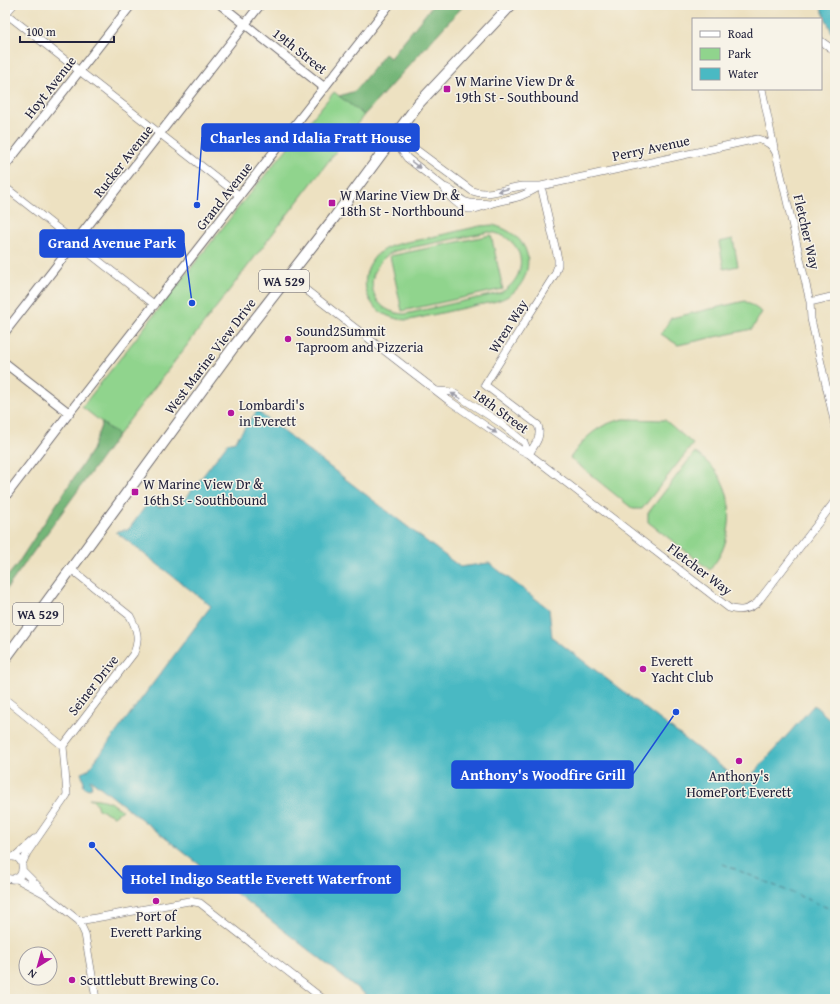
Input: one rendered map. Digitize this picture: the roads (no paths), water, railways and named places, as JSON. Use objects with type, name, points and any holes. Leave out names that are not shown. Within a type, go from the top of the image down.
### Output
[{"type":"main road","points":[[5,13],[12,5]]},
{"type":"main road","name":"West Marine View Drive","points":[[5,659],[234,344],[334,218],[419,103],[511,5]]},
{"type":"street","name":"Hoyt Avenue","points":[[5,166],[131,5]]},
{"type":"street","name":"19th Street","points":[[221,5],[325,88]]},
{"type":"street","name":"Rucker Avenue","points":[[5,332],[260,5]]},
{"type":"street","name":"Grand Avenue","points":[[5,497],[69,413],[389,5]]},
{"type":"street","points":[[5,13],[240,196]]},
{"type":"street","points":[[822,41],[835,52]]},
{"type":"street","name":"Fletcher Way","points":[[762,90],[774,149],[810,302],[811,319],[835,425]]},
{"type":"street","points":[[393,139],[414,148],[467,187],[478,193],[488,193],[521,186],[541,186]]},
{"type":"street","points":[[393,139],[407,158],[444,187],[447,193],[463,207],[469,209],[478,209],[489,204],[522,196],[541,186]]},
{"type":"street","name":"Perry Avenue","points":[[541,186],[757,139],[766,142],[774,149]]},
{"type":"street","name":"Wren Way","points":[[529,454],[539,436],[540,432],[538,425],[485,385],[543,294],[555,274],[558,265],[558,259],[541,186]]},
{"type":"street","points":[[5,188],[155,305]]},
{"type":"street","name":"18th Street","points":[[288,276],[448,400],[519,449],[529,454]]},
{"type":"street","points":[[810,302],[835,296]]},
{"type":"street","points":[[5,363],[69,413]]},
{"type":"street","name":"Fletcher Way","points":[[529,454],[729,608],[734,610],[742,611],[757,603],[835,501]]},
{"type":"street","name":"Seiner Drive","points":[[63,746],[134,653],[138,645],[138,635],[135,624],[130,616],[71,569]]},
{"type":"street","points":[[5,699],[63,746],[67,794],[24,858],[20,875],[11,879],[5,877]]},
{"type":"street","points":[[8,857],[39,835]]},
{"type":"street","points":[[8,857],[19,860],[22,867],[45,894],[79,922],[85,934],[96,999]]},
{"type":"street","points":[[15,878],[45,894]]},
{"type":"street","points":[[79,922],[189,901],[200,903],[321,998]]},
{"type":"water","points":[[820,5],[835,5],[835,35],[832,33]]},
{"type":"water","points":[[257,411],[460,567],[489,563],[549,609],[552,637],[744,784],[814,705],[835,724],[835,999],[371,999],[90,779],[92,786],[90,789],[85,788],[81,773],[88,770],[211,606],[116,532],[129,529],[150,500],[159,507],[186,498],[228,443],[235,441]]},
{"type":"place","name":"W Marine View Dr & 19th St - Southbound","points":[[447,89]]},
{"type":"place","name":"W Marine View Dr & 18th St - Northbound","points":[[332,203]]},
{"type":"place","name":"Charles and Idalia Fratt House","points":[[197,205]]},
{"type":"place","name":"Grand Avenue Park","points":[[192,303]]},
{"type":"place","name":"Sound2Summit Taproom and Pizzeria","points":[[288,339]]},
{"type":"place","name":"Lombardi's in Everett","points":[[231,413]]},
{"type":"place","name":"W Marine View Dr & 16th St - Southbound","points":[[135,492]]},
{"type":"place","name":"Everett Yacht Club","points":[[643,669]]},
{"type":"place","name":"Anthony's Woodfire Grill","points":[[676,712]]},
{"type":"place","name":"Anthony's HomePort Everett","points":[[739,761]]},
{"type":"place","name":"Hotel Indigo Seattle Everett Waterfront","points":[[92,845]]},
{"type":"place","name":"Port of Everett Parking","points":[[156,901]]},
{"type":"place","name":"Scuttlebutt Brewing Co.","points":[[72,980]]}]
